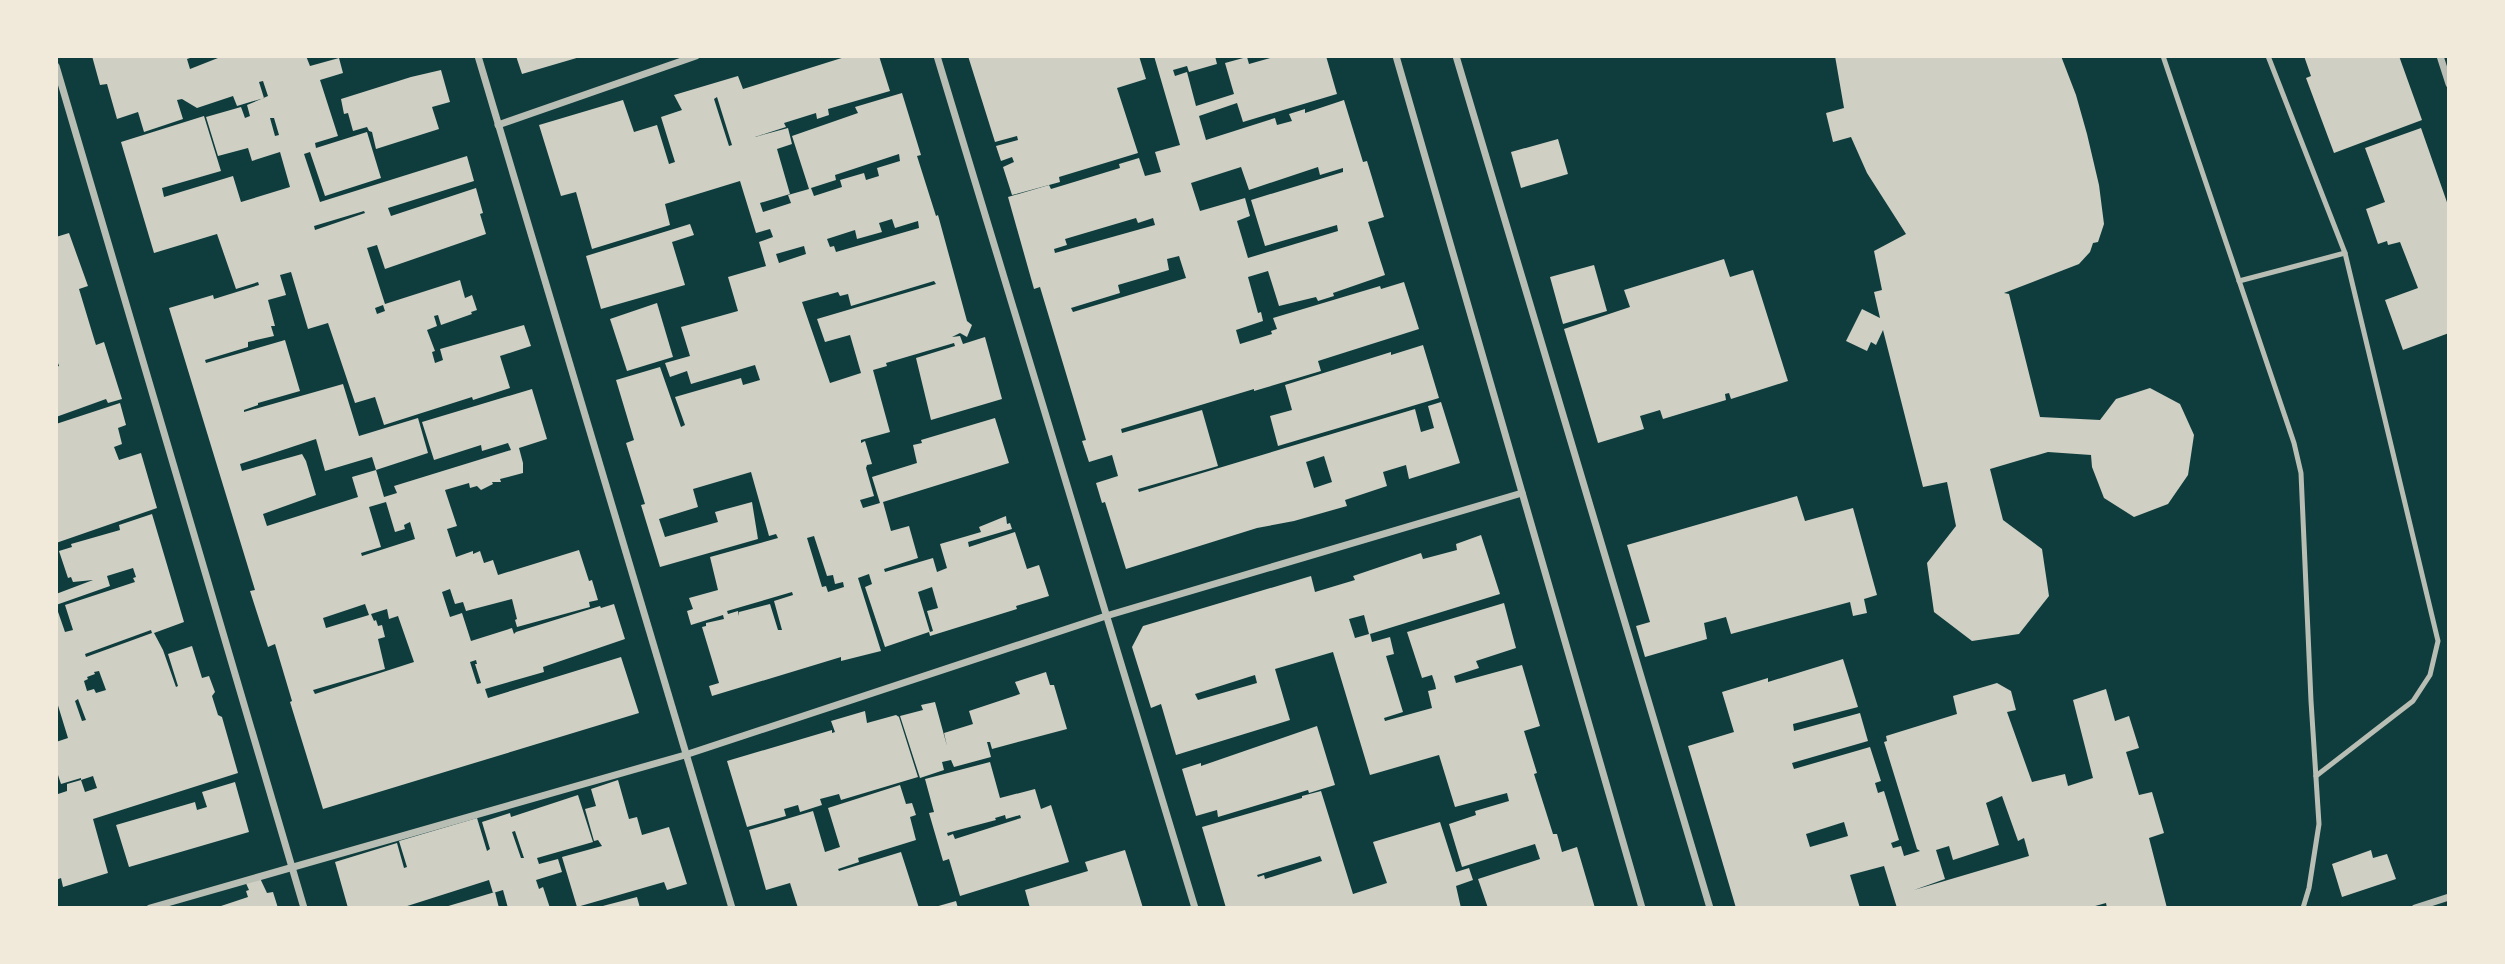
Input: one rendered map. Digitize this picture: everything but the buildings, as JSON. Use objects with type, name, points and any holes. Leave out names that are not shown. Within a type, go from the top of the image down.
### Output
[{"type":"street","points":[[478,56],[732,908]]},
{"type":"street","points":[[498,125],[696,56]]},
{"type":"street","points":[[937,56],[1195,908]]},
{"type":"street","points":[[1395,56],[1642,908]]},
{"type":"street","points":[[1456,56],[1710,908]]},
{"type":"street","points":[[2440,56],[2449,84]]},
{"type":"street","points":[[56,66],[304,908]]},
{"type":"street","points":[[150,908],[685,755],[1106,616],[1522,492]]},
{"type":"street","points":[[2415,908],[2449,897]]},
{"type":"lane","points":[[2163,56],[2294,443],[2301,473],[2319,824],[2309,888],[2303,908]]},
{"type":"lane","points":[[2268,56],[2345,253],[2438,641],[2430,675],[2413,701],[2316,776]]},
{"type":"lane","points":[[2239,281],[2345,253]]}]
